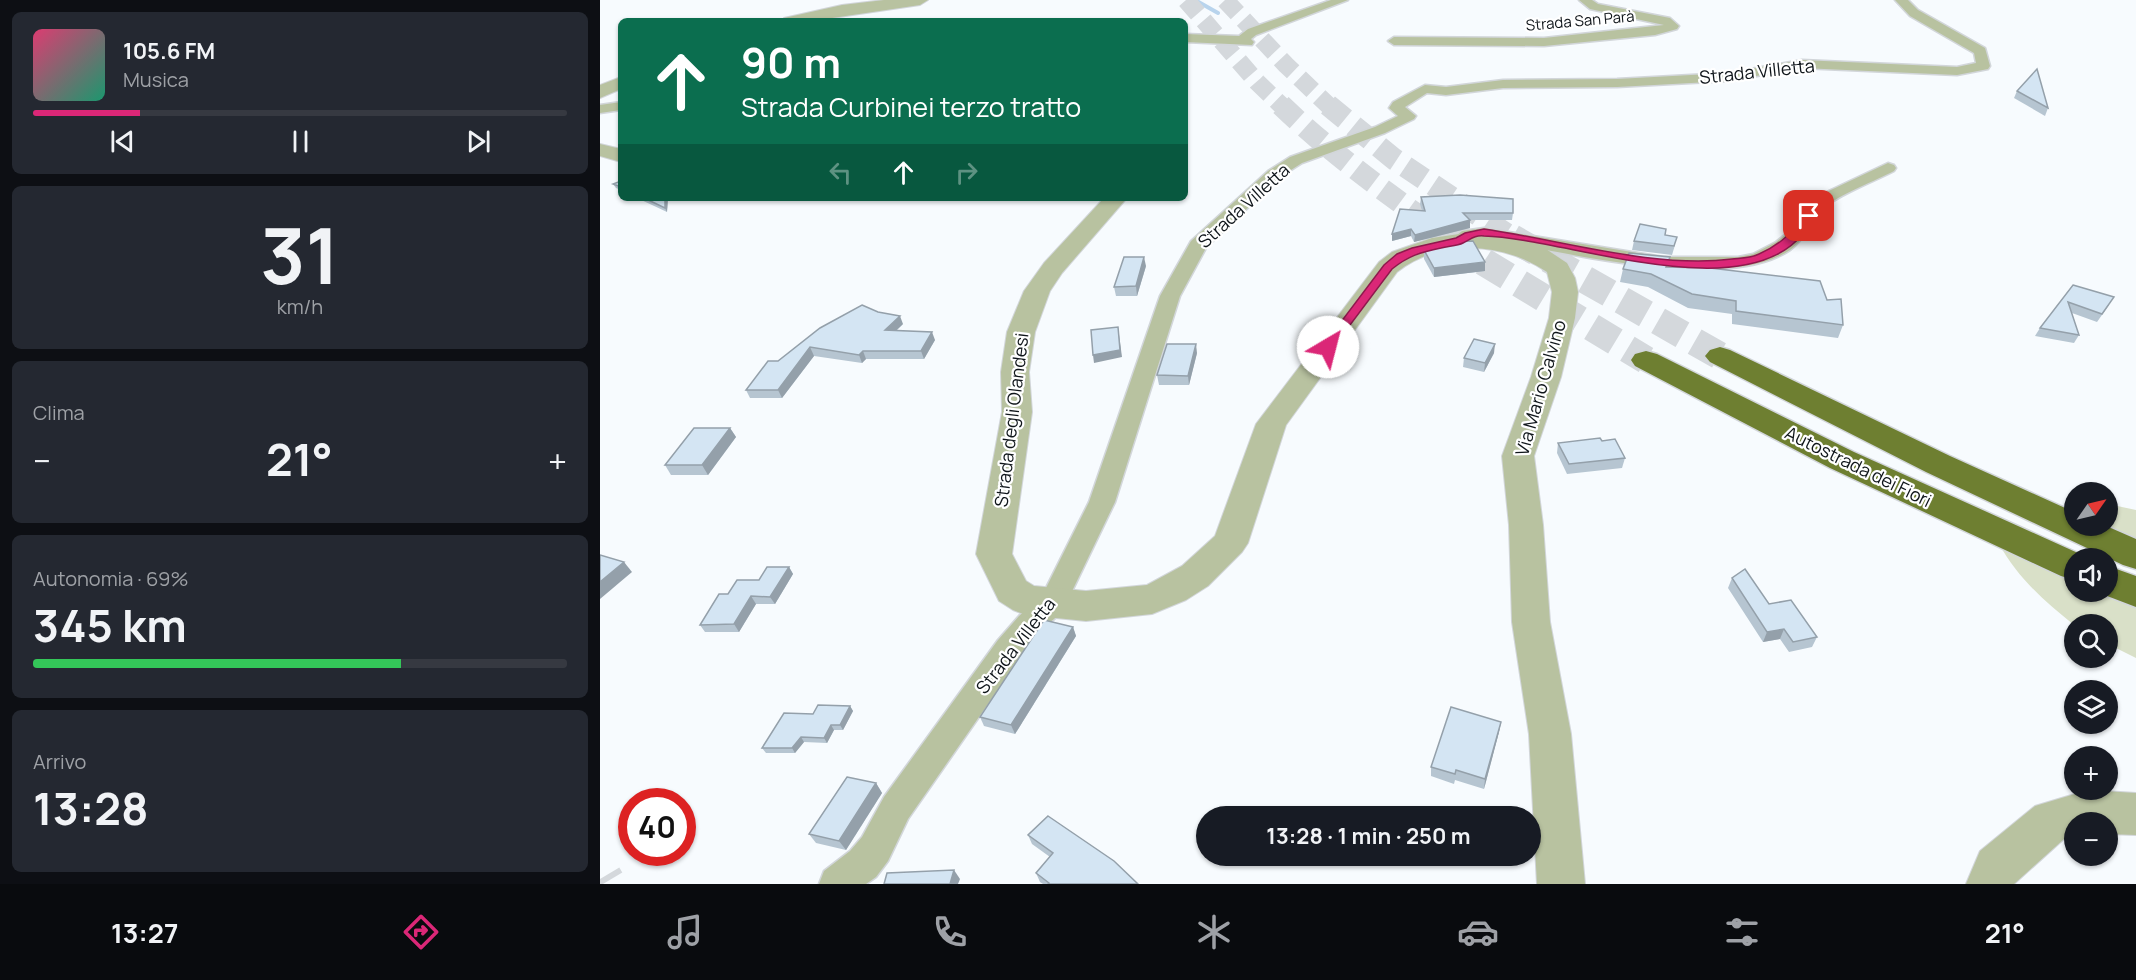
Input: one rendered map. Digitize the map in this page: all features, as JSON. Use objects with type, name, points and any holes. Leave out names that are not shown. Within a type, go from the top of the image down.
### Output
[{"type":"highway","name":"Autostrada dei Fiori","points":[[1720,356],[1938,464],[2122,562],[2136,592]]},
{"type":"highway","name":"Autostrada dei Fiori","points":[[1646,360],[1734,407],[1900,488],[2064,562]]},
{"type":"street","points":[[804,18],[842,10],[920,0]]},
{"type":"street","points":[[1188,39],[1245,41],[1252,32],[1342,0]]},
{"type":"street","name":"Strada San Parà","points":[[1394,41],[1544,42],[1655,31],[1673,26],[1666,21],[1594,7],[1585,0]]},
{"type":"street","name":"Strada Villetta","points":[[837,884],[863,864],[875,849],[896,808],[1010,649],[1029,624],[1052,604],[1102,502],[1170,296],[1182,270],[1198,245],[1274,174],[1314,152],[1380,130],[1409,116],[1396,108],[1425,89],[1446,91],[1503,84],[1617,84],[1728,77],[1802,64],[1957,71],[1983,66],[1980,51],[1914,14],[1901,0]]},
{"type":"street","points":[[600,93],[618,84]]},
{"type":"street","points":[[600,109],[618,106]]},
{"type":"street","points":[[600,150],[618,155]]},
{"type":"street","points":[[1459,241],[1468,235],[1484,232],[1663,263],[1738,262],[1759,258],[1783,246],[1798,233],[1822,201],[1888,168]]},
{"type":"street","name":"Strada degli Olandesi","points":[[1052,604],[1026,600],[1012,591],[994,554],[1017,412],[1015,372],[1021,332],[1037,291],[1053,268],[1113,201]]},
{"type":"street","name":"Via Mario Calvino","points":[[1052,604],[1086,606],[1152,599],[1173,591],[1195,576],[1230,543],[1271,424],[1388,267],[1401,256],[1416,250],[1459,241],[1509,245],[1537,254],[1558,268],[1565,292],[1562,318],[1546,377],[1518,456],[1526,525],[1531,622],[1550,734],[1561,884]]},
{"type":"street","points":[[1990,884],[1997,868],[2051,821],[2088,811],[2136,814]]},
{"type":"green space","points":[[2118,506],[2136,510],[2136,542],[2118,534]]},
{"type":"green space","points":[[1999,544],[2064,574],[2064,602],[2118,602],[2118,598],[2136,606],[2136,658],[2118,649],[2118,614],[2064,614],[2064,617],[2042,598],[2006,556]]},
{"type":"building","points":[[2037,69],[2048,108],[2017,91]]},
{"type":"building","points":[[1460,195],[1513,199],[1513,213],[1463,213],[1470,220],[1415,235],[1411,229],[1392,234],[1400,209],[1425,211],[1421,197]]},
{"type":"building","points":[[650,201],[665,201],[665,208]]},
{"type":"building","points":[[1640,224],[1666,229],[1665,235],[1677,237],[1674,246],[1634,241]]},
{"type":"building","points":[[1473,241],[1485,262],[1434,268],[1424,250],[1453,242]]},
{"type":"building","points":[[1629,253],[1670,257],[1666,267],[1710,268],[1820,281],[1827,300],[1841,299],[1843,325],[1736,311],[1736,301],[1692,294],[1651,274],[1623,269]]},
{"type":"building","points":[[1124,257],[1144,257],[1136,286],[1114,287]]},
{"type":"building","points":[[2073,285],[2114,297],[2102,314],[2068,302],[2079,335],[2040,328]]},
{"type":"building","points":[[862,305],[878,312],[900,316],[885,330],[932,332],[921,351],[863,351],[859,355],[810,347],[778,390],[746,390],[768,361],[778,361],[820,328]]},
{"type":"building","points":[[1118,327],[1120,350],[1093,355],[1091,330]]},
{"type":"building","points":[[1474,339],[1495,344],[1485,363],[1464,358]]},
{"type":"building","points":[[1167,344],[1196,344],[1188,376],[1157,375]]},
{"type":"building","points":[[694,428],[730,428],[702,465],[665,465]]},
{"type":"building","points":[[1600,438],[1602,441],[1615,439],[1625,458],[1569,464],[1558,443]]},
{"type":"building","points":[[600,555],[624,562],[600,582]]},
{"type":"building","points":[[767,567],[789,567],[770,597],[751,596],[734,624],[700,625],[719,594],[728,594],[737,580],[759,580]]},
{"type":"building","points":[[1745,569],[1769,604],[1791,600],[1817,637],[1793,642],[1784,629],[1767,632],[1732,578]]},
{"type":"building","points":[[1044,620],[1073,627],[1011,725],[980,717]]},
{"type":"building","points":[[818,705],[850,706],[840,725],[831,725],[824,738],[801,737],[792,748],[762,748],[784,713],[813,714]]},
{"type":"building","points":[[1451,707],[1501,722],[1485,779],[1456,770],[1455,774],[1431,767]]},
{"type":"building","points":[[847,777],[876,783],[839,841],[809,834]]},
{"type":"building","points":[[1048,816],[1114,861],[1138,884],[1048,884],[1036,873],[1053,853],[1028,835]]},
{"type":"building","points":[[954,870],[950,884],[884,884],[887,873]]},
{"type":"waterway","points":[[1195,0],[1218,13]]},
{"type":"tunnel","points":[[1186,0],[1257,82],[1282,106]]},
{"type":"tunnel","points":[[1225,0],[1286,65],[1329,106]]},
{"type":"tunnel","points":[[1281,105],[1342,158],[1451,239]]},
{"type":"tunnel","points":[[1328,105],[1394,159],[1514,239]]},
{"type":"tunnel","points":[[1449,238],[1484,262],[1646,360]]},
{"type":"tunnel","points":[[1512,238],[1720,356]]},
{"type":"tunnel","points":[[600,879],[603,884]]},
{"type":"route","points":[[1328,347],[1388,267],[1401,256],[1432,245],[1459,241],[1468,235],[1484,232],[1663,263],[1720,264],[1759,258],[1783,246],[1798,233],[1809,216]]}]
